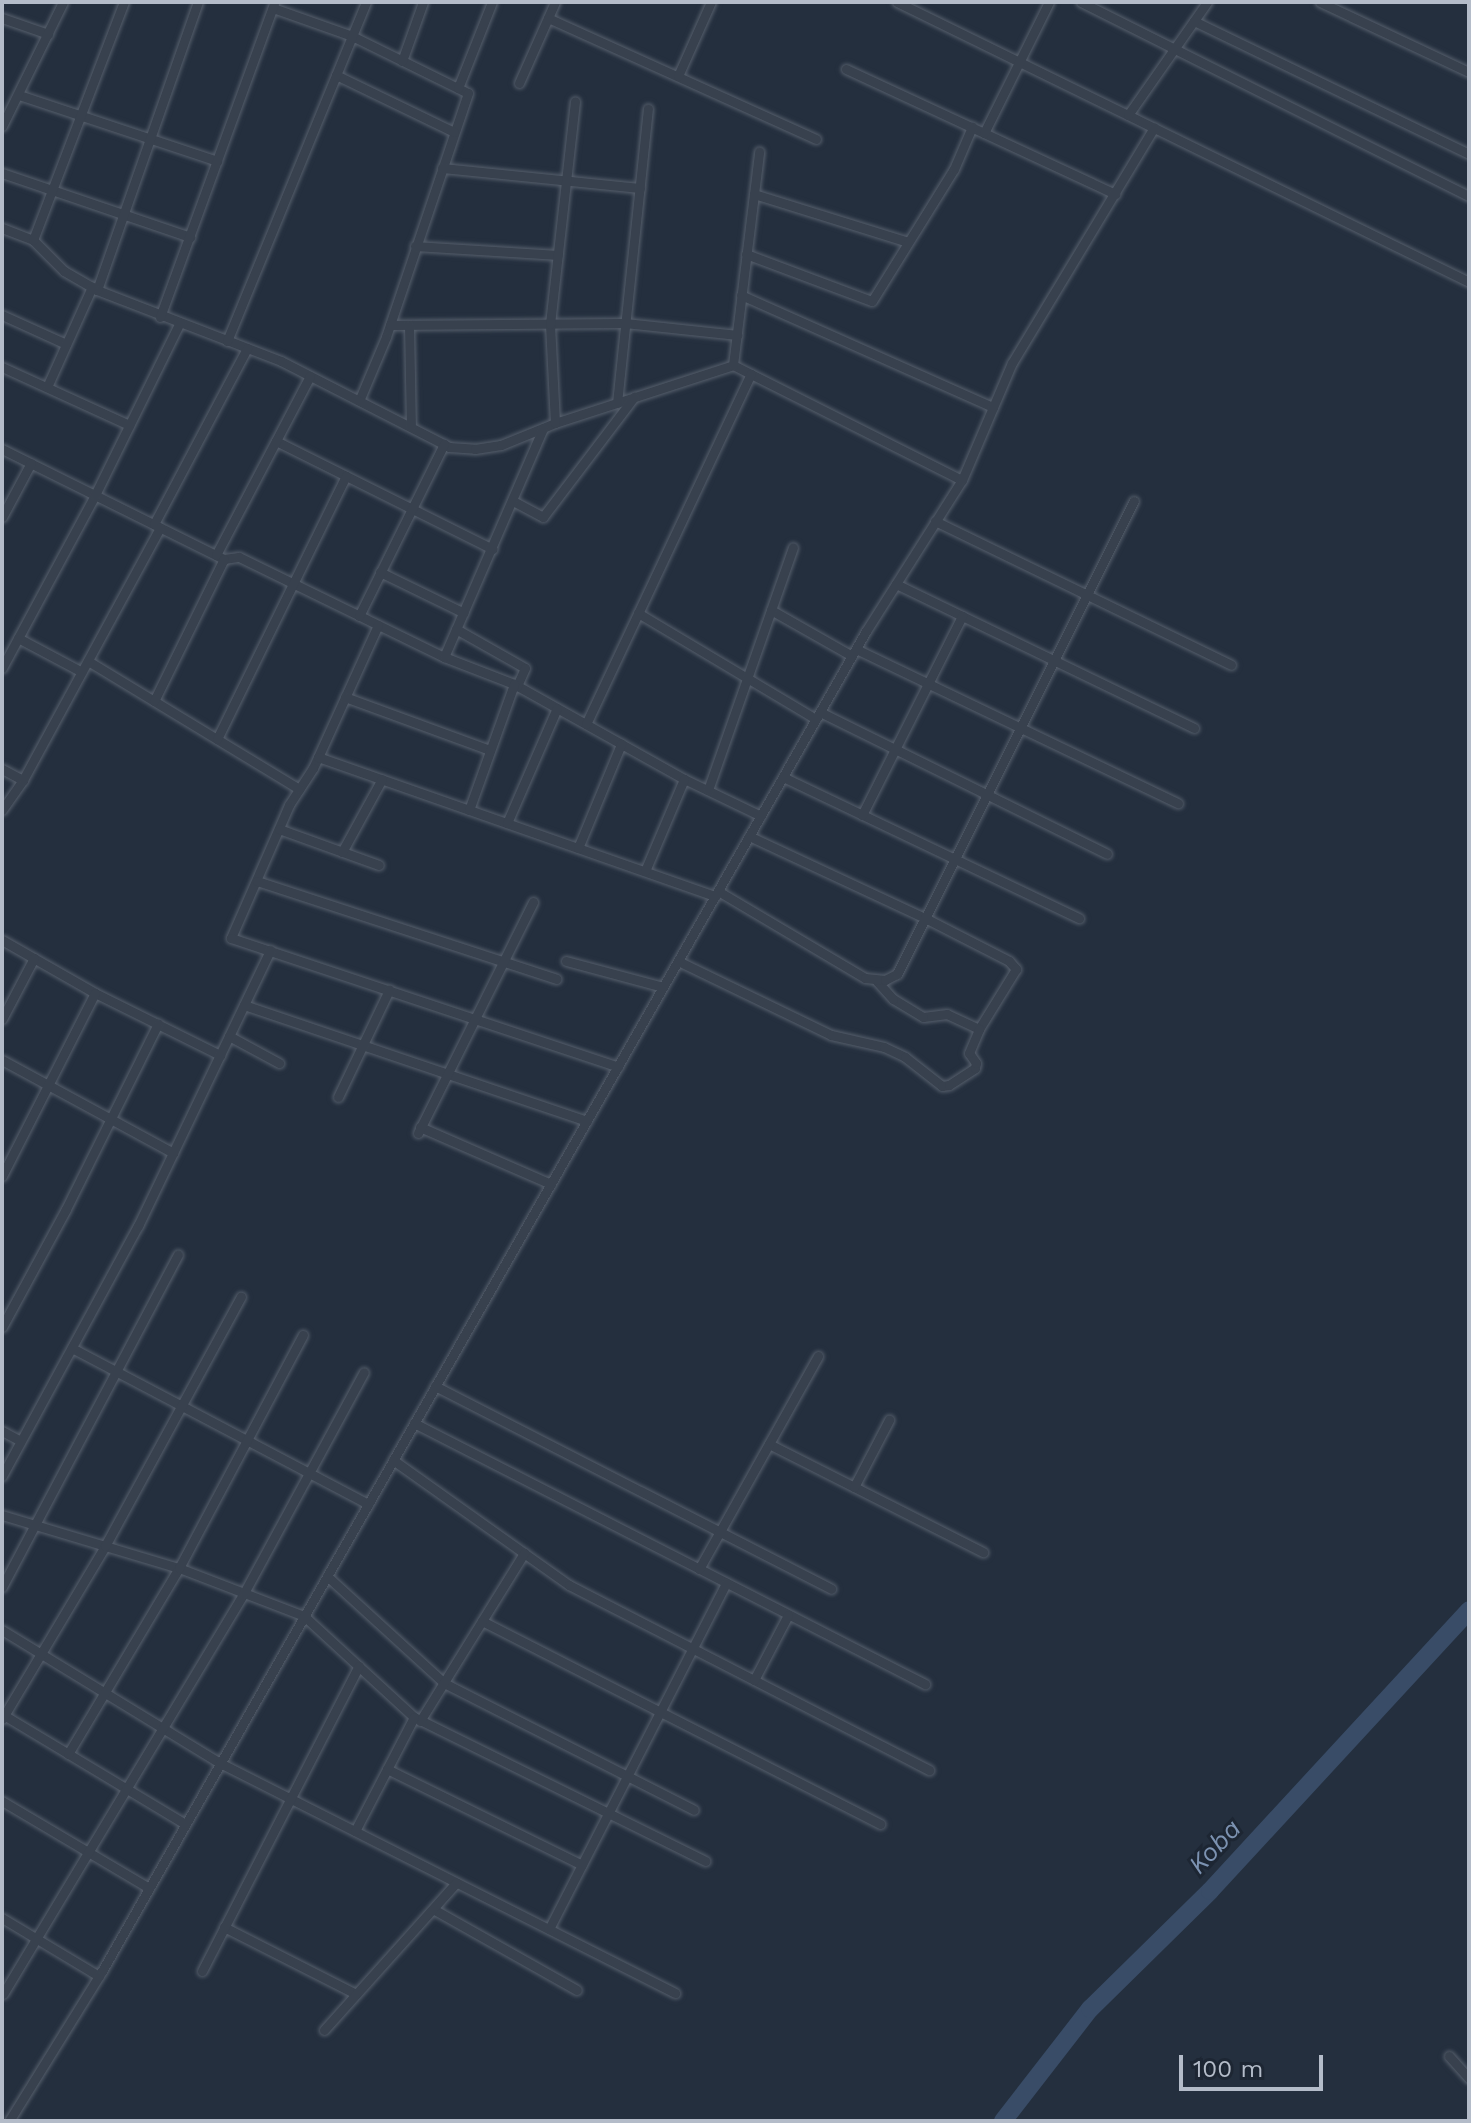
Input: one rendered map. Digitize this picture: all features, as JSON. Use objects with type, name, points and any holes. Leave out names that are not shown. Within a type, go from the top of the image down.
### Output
[{"type":"street","points":[[2,126],[63,2]]},
{"type":"street","points":[[33,240],[124,2]]},
{"type":"street","points":[[47,387],[94,288],[198,2]]},
{"type":"street","points":[[227,341],[366,2]]},
{"type":"street","points":[[402,61],[423,2]]},
{"type":"street","points":[[458,88],[492,2]]},
{"type":"street","points":[[519,83],[555,2]]},
{"type":"street","points":[[678,76],[711,2]]},
{"type":"street","points":[[897,2],[1469,282]]},
{"type":"street","points":[[984,133],[1049,2]]},
{"type":"street","points":[[1081,2],[1469,196]]},
{"type":"street","points":[[1128,115],[1207,2]]},
{"type":"street","points":[[1320,2],[1469,72]]},
{"type":"street","points":[[160,317],[274,5],[352,36],[468,93],[390,325],[359,401]]},
{"type":"street","points":[[2,18],[48,34]]},
{"type":"street","points":[[548,18],[816,139]]},
{"type":"street","points":[[1194,21],[1469,154]]},
{"type":"street","points":[[846,69],[1115,194]]},
{"type":"street","points":[[336,75],[454,132]]},
{"type":"street","points":[[19,95],[217,161]]},
{"type":"street","points":[[555,423],[550,324],[575,101]]},
{"type":"street","points":[[617,403],[648,109]]},
{"type":"street","points":[[746,254],[872,301],[954,169],[972,127]]},
{"type":"street","points":[[9,2121],[99,1976],[854,653],[962,480],[1012,363],[1154,128]]},
{"type":"street","points":[[733,365],[759,152]]},
{"type":"street","points":[[442,168],[640,188]]},
{"type":"street","points":[[2,173],[190,237]]},
{"type":"street","points":[[754,194],[908,242]]},
{"type":"street","points":[[2,228],[33,240],[64,271],[94,288],[310,376],[444,444],[475,449],[501,445],[555,423],[733,365],[962,480]]},
{"type":"street","points":[[415,246],[558,255]]},
{"type":"street","points":[[741,295],[993,407]]},
{"type":"street","points":[[2,315],[66,344]]},
{"type":"street","points":[[390,325],[625,323],[737,335]]},
{"type":"street","points":[[2,668],[95,495],[179,324]]},
{"type":"street","points":[[409,325],[411,427]]},
{"type":"street","points":[[2,810],[23,780],[88,661],[247,348]]},
{"type":"street","points":[[2,367],[129,425]]},
{"type":"street","points":[[586,724],[751,374]]},
{"type":"street","points":[[154,701],[220,557],[310,376]]},
{"type":"street","points":[[513,501],[543,517],[635,397]]},
{"type":"street","points":[[444,657],[543,428]]},
{"type":"street","points":[[276,441],[493,549]]},
{"type":"street","points":[[359,616],[444,444]]},
{"type":"street","points":[[2,449],[220,557],[239,557],[444,657],[516,685],[684,779],[761,816]]},
{"type":"street","points":[[2,517],[31,463]]},
{"type":"street","points":[[217,739],[346,476]]},
{"type":"street","points":[[318,757],[716,893],[865,978],[877,981],[897,974],[1134,501]]},
{"type":"street","points":[[935,521],[1231,665]]},
{"type":"street","points":[[708,790],[793,547]]},
{"type":"street","points":[[380,572],[464,613]]},
{"type":"street","points":[[896,584],[1194,728]]},
{"type":"street","points":[[771,610],[854,653],[928,683],[1178,803]]},
{"type":"street","points":[[638,613],[818,716],[895,749],[1107,854]]},
{"type":"street","points":[[862,815],[962,616]]},
{"type":"street","points":[[378,625],[318,757],[279,829],[231,938],[618,1067]]},
{"type":"street","points":[[456,629],[525,668],[490,750],[469,810]]},
{"type":"street","points":[[18,638],[82,672]]},
{"type":"street","points":[[88,661],[299,789]]},
{"type":"street","points":[[345,697],[490,750]]},
{"type":"street","points":[[507,823],[557,708]]},
{"type":"street","points":[[578,848],[621,744]]},
{"type":"street","points":[[2,769],[23,780]]},
{"type":"street","points":[[783,777],[1079,918]]},
{"type":"street","points":[[342,852],[382,779]]},
{"type":"street","points":[[645,871],[684,779]]},
{"type":"street","points":[[279,829],[379,865]]},
{"type":"street","points":[[678,961],[831,1035],[884,1047],[905,1057],[942,1086],[949,1085],[977,1066],[969,1053],[979,1029],[1013,978],[1013,964],[925,918],[749,836]]},
{"type":"street","points":[[257,881],[556,979]]},
{"type":"street","points":[[533,902],[419,1130],[551,1184]]},
{"type":"street","points":[[2,940],[95,993],[220,1055]]},
{"type":"street","points":[[2,1476],[173,1153],[270,950]]},
{"type":"street","points":[[2,1019],[34,958]]},
{"type":"street","points":[[566,961],[663,987]]},
{"type":"street","points":[[877,981],[893,999],[923,1017],[947,1014],[979,1029]]},
{"type":"street","points":[[338,1097],[389,990]]},
{"type":"street","points":[[2,1176],[95,993]]},
{"type":"street","points":[[244,1005],[587,1121]]},
{"type":"street","points":[[2,1327],[158,1024]]},
{"type":"street","points":[[229,1036],[279,1063]]},
{"type":"street","points":[[2,1060],[173,1153]]},
{"type":"street","points":[[2,1587],[178,1255]]},
{"type":"street","points":[[185,1824],[3,1716],[105,1546],[241,1297]]},
{"type":"street","points":[[68,1754],[179,1568],[303,1335]]},
{"type":"street","points":[[72,1348],[368,1504]]},
{"type":"street","points":[[699,1569],[818,1356]]},
{"type":"street","points":[[3,1994],[244,1593],[364,1372]]},
{"type":"street","points":[[435,1386],[831,1589]]},
{"type":"street","points":[[854,1487],[889,1420]]},
{"type":"street","points":[[414,1423],[925,1684]]},
{"type":"street","points":[[2,1431],[21,1441]]},
{"type":"street","points":[[769,1444],[983,1552]]},
{"type":"street","points":[[393,1460],[569,1585],[929,1770]]},
{"type":"street","points":[[2,1515],[179,1568],[304,1616],[417,1719],[705,1861]]},
{"type":"street","points":[[355,1831],[417,1719],[444,1683],[524,1553]]},
{"type":"street","points":[[327,1576],[444,1683],[694,1810]]},
{"type":"street","points":[[549,1929],[726,1583]]},
{"type":"street","points":[[754,1680],[788,1615]]},
{"type":"street","points":[[482,1621],[880,1824]]},
{"type":"street","points":[[2,1630],[220,1763],[675,1993]]},
{"type":"street","points":[[202,1971],[359,1666]]},
{"type":"street","points":[[387,1769],[582,1865]]},
{"type":"street","points":[[2,1801],[149,1888]]},
{"type":"street","points":[[324,2030],[456,1883]]},
{"type":"street","points":[[433,1909],[577,1990]]},
{"type":"street","points":[[2,1918],[99,1976]]},
{"type":"street","points":[[224,1927],[356,1994]]},
{"type":"street","points":[[1449,2056],[1469,2078]]},
{"type":"waterway","name":"Koba","points":[[1003,2121],[1090,2009],[1210,1891],[1469,1610]]}]
